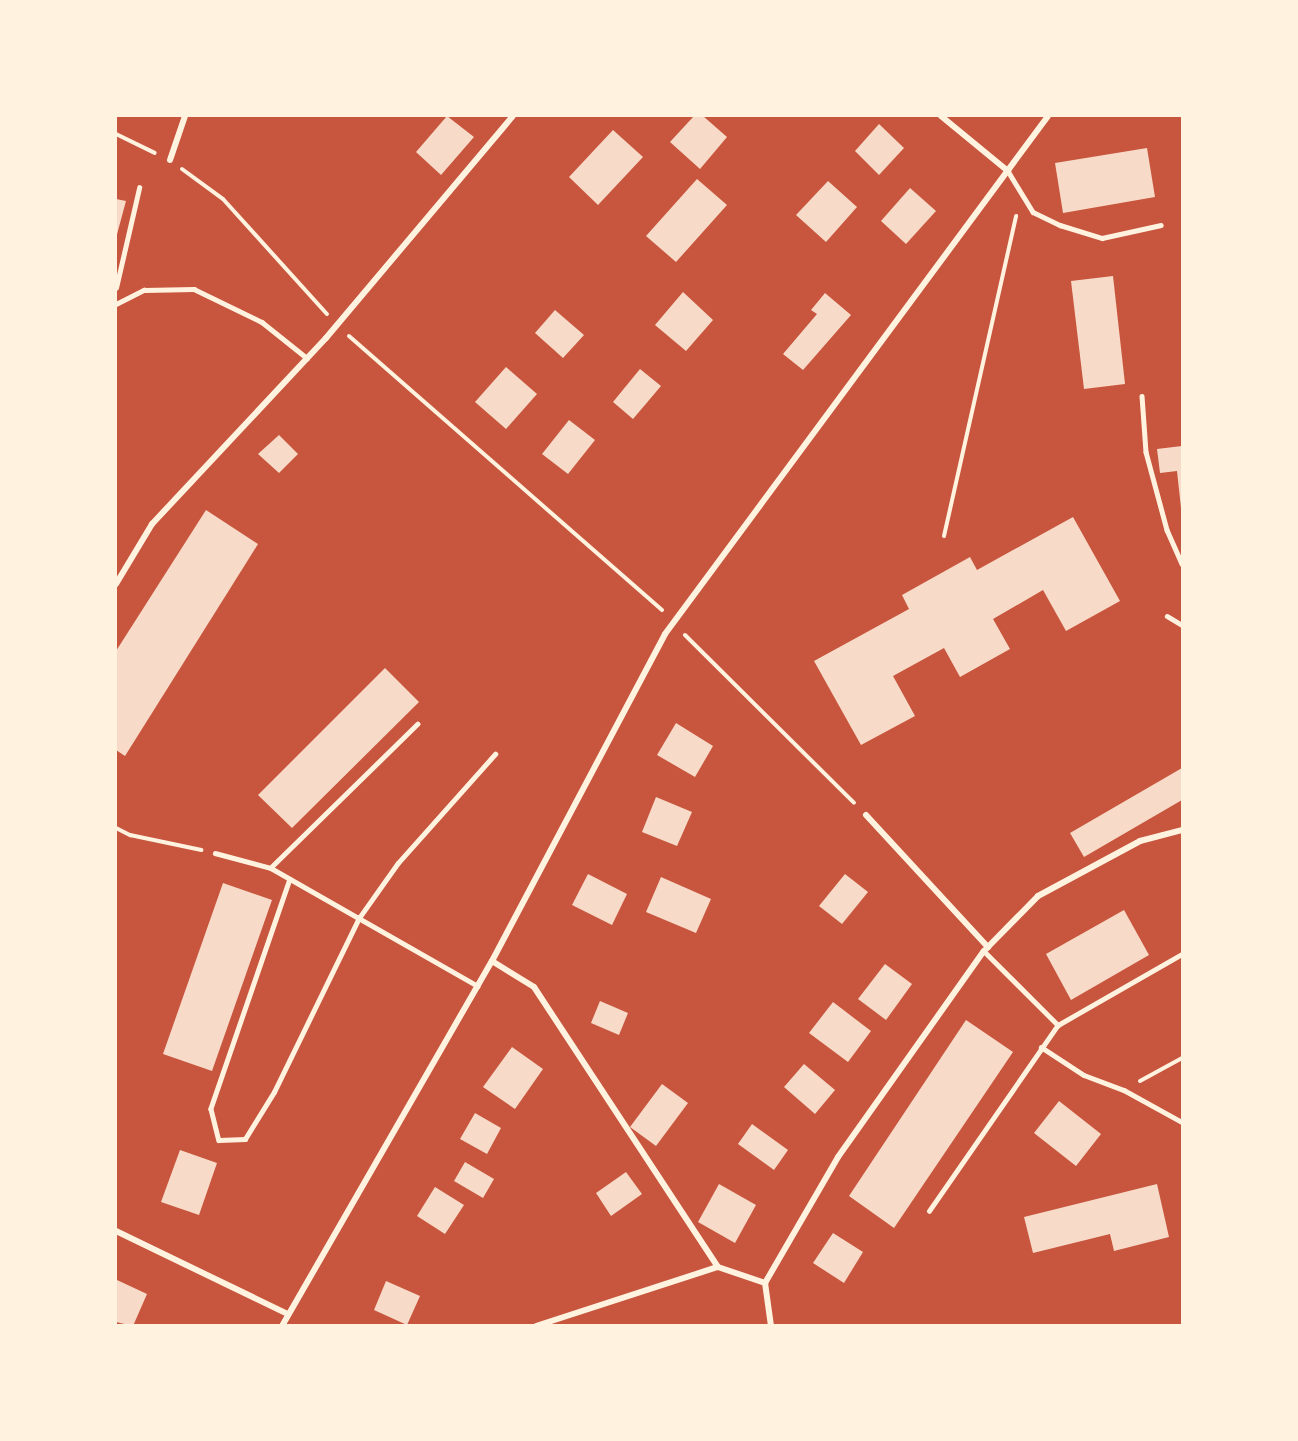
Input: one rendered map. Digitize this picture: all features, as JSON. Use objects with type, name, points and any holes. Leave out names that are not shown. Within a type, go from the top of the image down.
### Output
[{"type":"street","points":[[170,160],[185,116]]},
{"type":"street","points":[[116,584],[152,524],[307,358],[513,116]]},
{"type":"street","points":[[941,116],[1008,171]]},
{"type":"street","points":[[282,1326],[492,961],[674,621],[1048,116]]},
{"type":"street","points":[[866,815],[986,949]]},
{"type":"street","points":[[771,1326],[765,1283],[838,1157],[986,949],[1038,896],[1140,841],[1182,830]]},
{"type":"street","points":[[492,961],[534,987],[718,1267]]},
{"type":"street","points":[[116,1231],[288,1314]]},
{"type":"street","points":[[536,1326],[718,1267],[765,1283]]},
{"type":"lane","points":[[1008,171],[1033,212],[1060,225],[1102,238],[1161,225]]},
{"type":"lane","points":[[116,288],[139,188]]},
{"type":"lane","points":[[116,304],[144,290],[194,289],[262,322],[307,358]]},
{"type":"lane","points":[[1142,396],[1146,452],[1167,530],[1182,564]]},
{"type":"lane","points":[[1167,616],[1182,625]]},
{"type":"lane","points":[[271,868],[418,724]]},
{"type":"lane","points":[[290,879],[211,1109],[219,1140],[245,1139],[274,1092],[359,918],[398,863],[495,754]]},
{"type":"lane","points":[[214,853],[271,868],[478,986]]},
{"type":"lane","points":[[986,949],[1058,1025]]},
{"type":"lane","points":[[929,1211],[1058,1025],[1182,954]]},
{"type":"lane","points":[[1041,1047],[1084,1075],[1124,1090],[1182,1122]]},
{"type":"path","points":[[116,134],[170,160],[223,199],[336,325],[674,621],[866,815]]},
{"type":"path","points":[[944,536],[1015,226],[1015,205]]},
{"type":"path","points":[[116,828],[130,835],[214,853]]},
{"type":"path","points":[[1124,1090],[1182,1058]]},
{"type":"building","points":[[447,116],[474,137],[441,175],[416,152]]},
{"type":"building","points":[[694,116],[703,116],[727,137],[700,169],[670,142]]},
{"type":"building","points":[[879,124],[904,148],[879,175],[855,151]]},
{"type":"building","points":[[613,130],[643,157],[598,205],[569,177]]},
{"type":"building","points":[[1147,148],[1155,197],[1063,213],[1055,163]]},
{"type":"building","points":[[697,179],[727,205],[676,262],[646,236]]},
{"type":"building","points":[[828,181],[857,207],[826,242],[796,215]]},
{"type":"building","points":[[910,188],[936,211],[906,244],[881,221]]},
{"type":"building","points":[[116,199],[126,201],[116,238]]},
{"type":"building","points":[[1113,276],[1125,384],[1084,389],[1071,281]]},
{"type":"building","points":[[683,292],[713,320],[686,351],[655,325]]},
{"type":"building","points":[[825,293],[851,315],[803,370],[783,354],[817,314],[811,310]]},
{"type":"building","points":[[555,310],[584,335],[563,358],[535,333]]},
{"type":"building","points":[[506,367],[537,394],[506,429],[475,402]]},
{"type":"building","points":[[640,369],[661,386],[633,419],[613,402]]},
{"type":"building","points":[[569,420],[595,440],[568,474],[542,454]]},
{"type":"building","points":[[279,435],[298,454],[279,473],[258,454]]},
{"type":"building","points":[[1182,446],[1181,508],[1177,471],[1160,473],[1157,449]]},
{"type":"building","points":[[206,510],[258,544],[125,756],[116,750],[116,651]]},
{"type":"building","points":[[1073,517],[1120,601],[1066,631],[1043,590],[993,619],[1010,649],[960,677],[944,648],[893,676],[915,716],[861,745],[814,661],[909,609],[902,595],[970,557],[977,570]]},
{"type":"building","points":[[385,668],[419,702],[292,828],[258,795]]},
{"type":"building","points":[[676,723],[713,746],[695,777],[657,755]]},
{"type":"building","points":[[1182,768],[1182,800],[1084,857],[1070,833]]},
{"type":"building","points":[[656,797],[692,812],[677,846],[642,832]]},
{"type":"building","points":[[588,874],[627,894],[612,925],[572,905]]},
{"type":"building","points":[[845,874],[868,892],[842,924],[819,906]]},
{"type":"building","points":[[661,877],[711,899],[696,933],[646,912]]},
{"type":"building","points":[[223,883],[272,900],[212,1071],[163,1054]]},
{"type":"building","points":[[1124,910],[1149,955],[1071,1000],[1046,954]]},
{"type":"building","points":[[885,964],[912,984],[886,1020],[858,999]]},
{"type":"building","points":[[600,1001],[628,1013],[619,1035],[591,1023]]},
{"type":"building","points":[[833,1002],[871,1031],[848,1062],[809,1033]]},
{"type":"building","points":[[966,1020],[1013,1052],[894,1228],[849,1196]]},
{"type":"building","points":[[512,1047],[543,1069],[515,1109],[483,1087]]},
{"type":"building","points":[[804,1064],[835,1090],[815,1114],[784,1087]]},
{"type":"building","points":[[662,1084],[688,1103],[656,1146],[630,1127]]},
{"type":"building","points":[[1059,1101],[1101,1134],[1076,1166],[1034,1133]]},
{"type":"building","points":[[475,1113],[501,1128],[487,1154],[460,1139]]},
{"type":"building","points":[[752,1124],[788,1150],[774,1170],[738,1144]]},
{"type":"building","points":[[180,1150],[217,1163],[199,1215],[161,1202]]},
{"type":"building","points":[[465,1162],[494,1179],[483,1198],[454,1181]]},
{"type":"building","points":[[626,1172],[642,1194],[611,1216],[596,1193]]},
{"type":"building","points":[[719,1184],[756,1205],[735,1243],[698,1222]]},
{"type":"building","points":[[1157,1184],[1169,1237],[1114,1251],[1110,1234],[1033,1253],[1024,1217]]},
{"type":"building","points":[[435,1187],[464,1205],[445,1234],[417,1216]]},
{"type":"building","points":[[833,1233],[863,1252],[844,1283],[813,1263]]},
{"type":"building","points":[[117,1280],[147,1294],[133,1326],[116,1322]]},
{"type":"building","points":[[386,1281],[420,1296],[407,1325],[374,1310]]}]
